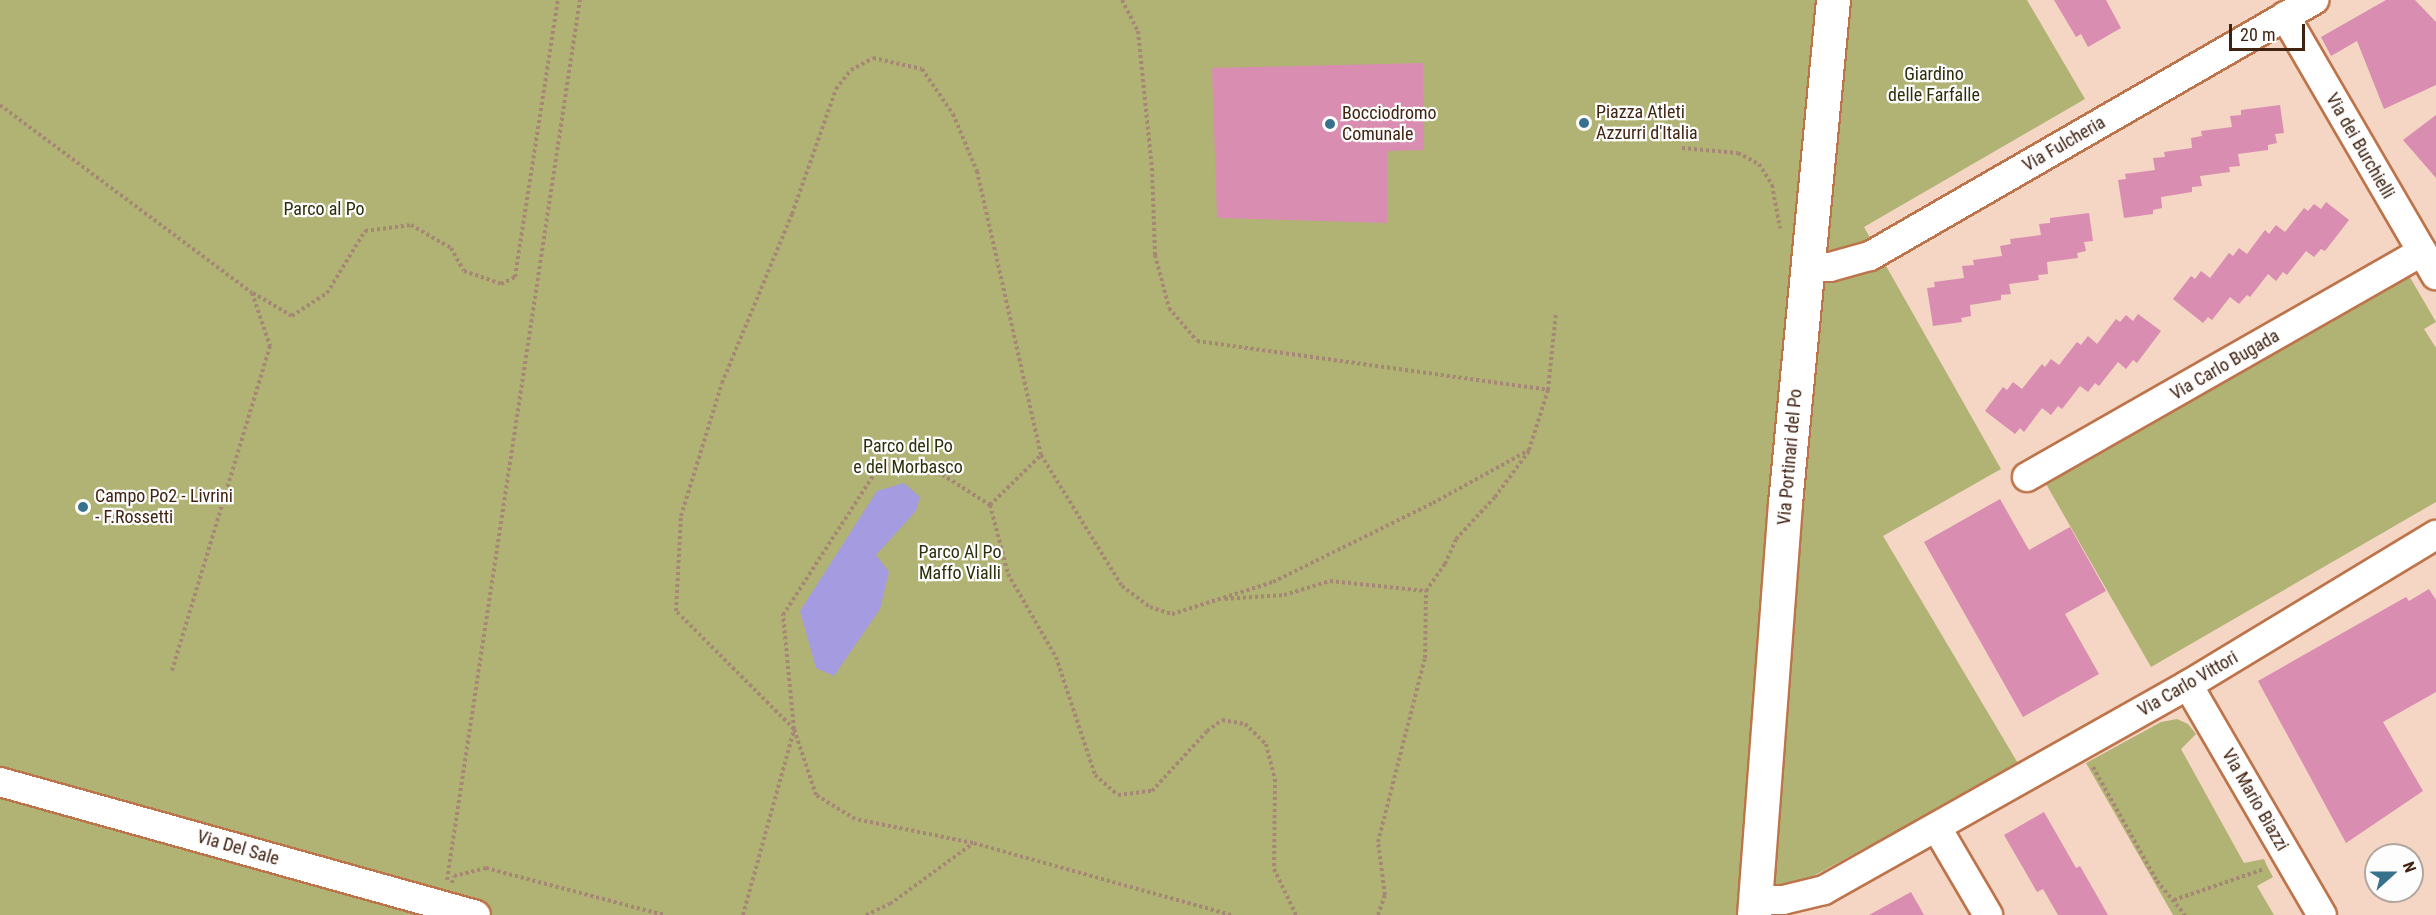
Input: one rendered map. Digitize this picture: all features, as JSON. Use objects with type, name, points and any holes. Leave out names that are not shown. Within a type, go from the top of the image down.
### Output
[{"type":"street","name":"Via Portinari del Po","points":[[1755,908],[1785,503],[1833,0]]},
{"type":"street","name":"Via Fulcheria","points":[[1808,267],[1830,267],[1870,256],[2313,0]]},
{"type":"street","name":"Via dei Burchielli","points":[[2285,16],[2429,263]]},
{"type":"street","name":"Via Carlo Bugada","points":[[2027,477],[2429,263]]},
{"type":"street","name":"Via Carlo Vittori","points":[[1755,908],[1824,890],[2188,684],[2436,535]]},
{"type":"street","name":"Via Mario Biazzi","points":[[2188,684],[2322,915]]},
{"type":"street","name":"Via Del Sale","points":[[0,782],[476,915]]},
{"type":"street","points":[[1936,828],[1988,915]]},
{"type":"path","points":[[0,105],[252,293],[292,316],[327,293],[365,231],[411,225],[451,248],[464,271],[501,284],[515,277],[558,0]]},
{"type":"path","points":[[443,906],[580,0]]},
{"type":"path","points":[[1122,0],[1138,32],[1152,168],[1155,255],[1170,308],[1197,341],[1548,390]]},
{"type":"path","points":[[794,729],[676,611],[681,516],[722,383],[792,214],[836,89],[851,70],[873,58],[922,69],[953,114],[977,171],[1041,455],[1122,586],[1150,607],[1172,614],[1273,582],[1433,503],[1530,450]]},
{"type":"path","points":[[1682,148],[1738,153],[1759,164],[1772,185],[1787,250],[1808,267]]},
{"type":"path","points":[[171,673],[270,346],[252,293]]},
{"type":"path","points":[[1378,915],[1385,895],[1378,843],[1425,658],[1426,591],[1445,564],[1456,539],[1495,498],[1530,450],[1548,390],[1556,313]]},
{"type":"path","points":[[990,505],[1041,455]]},
{"type":"path","points":[[1232,915],[973,843],[855,819],[816,795],[794,729],[783,615],[880,465],[927,465],[990,505],[1008,574],[1056,657],[1095,775],[1118,795],[1152,790],[1207,731],[1222,720],[1245,724],[1266,744],[1275,779],[1274,869],[1296,915]]},
{"type":"path","points":[[1218,600],[1284,596],[1330,581],[1426,591]]},
{"type":"path","points":[[743,915],[794,729]]},
{"type":"path","points":[[2082,745],[2157,881],[2185,915]]},
{"type":"path","points":[[866,915],[890,904],[973,843]]},
{"type":"path","points":[[2174,900],[2268,868],[2288,856]]},
{"type":"path","points":[[443,906],[454,876],[486,868],[663,915]]},
{"type":"green space","name":"Parco del Po e del Morbasco","points":[[0,0],[2027,0],[2085,99],[1864,227],[2001,469],[1883,536],[2019,765],[1763,903],[1763,915],[0,915]]},
{"type":"green space","points":[[2408,274],[2436,322],[2424,329],[2436,348],[2436,502],[2151,667],[2046,484]]},
{"type":"green space","points":[[2177,719],[2188,724],[2196,734],[2181,749],[2244,863],[2264,859],[2273,877],[2257,886],[2274,915],[2173,915],[2086,763],[2161,722]]},
{"type":"shaded area","points":[[904,483],[920,497],[916,511],[876,555],[889,572],[880,609],[834,676],[816,668],[800,611],[877,491]]},
{"type":"building","points":[[2054,0],[2106,0],[2121,28],[2088,47],[2081,34],[2076,37]]},
{"type":"building","points":[[2386,0],[2415,0],[2436,22],[2436,85],[2384,109],[2357,41],[2331,56],[2321,37]]},
{"type":"building","points":[[1423,63],[1424,150],[1387,151],[1387,223],[1217,218],[1212,68]]},
{"type":"building","points":[[2280,105],[2284,133],[2275,134],[2277,143],[2268,145],[2268,150],[2238,154],[2240,166],[2229,167],[2230,172],[2200,176],[2202,186],[2192,187],[2192,192],[2161,197],[2162,208],[2153,210],[2153,214],[2124,218],[2118,180],[2126,179],[2125,174],[2155,170],[2153,158],[2165,157],[2164,152],[2192,148],[2191,138],[2202,136],[2201,131],[2232,127],[2230,116],[2241,115],[2241,110]]},
{"type":"building","points":[[2436,115],[2436,178],[2403,140]]},
{"type":"building","points":[[2326,202],[2349,220],[2325,251],[2321,249],[2314,257],[2306,251],[2287,275],[2283,272],[2276,281],[2268,274],[2250,297],[2247,295],[2239,304],[2230,297],[2212,320],[2208,317],[2203,323],[2173,299],[2191,276],[2195,279],[2201,271],[2210,278],[2229,253],[2233,256],[2239,248],[2247,254],[2265,230],[2269,234],[2276,225],[2285,232],[2304,208],[2308,211],[2314,204],[2321,209]]},
{"type":"building","points":[[2089,213],[2093,241],[2084,242],[2086,251],[2077,253],[2078,258],[2047,262],[2048,274],[2038,275],[2039,280],[2009,284],[2011,294],[2001,295],[2001,300],[1970,305],[1971,316],[1961,318],[1962,322],[1933,326],[1927,288],[1935,287],[1934,282],[1964,278],[1962,266],[1974,265],[1973,260],[2002,256],[2000,246],[2011,244],[2010,239],[2041,235],[2039,224],[2050,223],[2050,218]]},
{"type":"building","points":[[2138,314],[2161,331],[2137,363],[2133,360],[2126,369],[2118,362],[2099,386],[2095,383],[2088,392],[2080,386],[2062,409],[2058,406],[2051,415],[2042,408],[2024,432],[2020,428],[2015,434],[1985,411],[2003,387],[2007,390],[2013,382],[2022,389],[2042,364],[2045,367],[2051,359],[2059,365],[2077,342],[2081,345],[2088,336],[2097,344],[2116,319],[2120,322],[2126,315],[2133,321]]},
{"type":"building","points":[[2000,499],[2029,550],[2070,527],[2106,591],[2065,614],[2099,674],[2023,717],[1924,542]]},
{"type":"building","points":[[2429,589],[2436,600],[2436,692],[2383,722],[2423,791],[2346,843],[2258,681],[2406,597],[2409,601]]},
{"type":"building","points":[[2044,812],[2076,868],[2080,866],[2108,915],[2058,915],[2043,889],[2037,892],[2004,835]]},
{"type":"building","points":[[1911,892],[1924,915],[1869,915]]},
{"type":"place","name":"Piazza Atleti Azzurri d'Italia","points":[[1584,123]]},
{"type":"place","name":"Bocciodromo Comunale","points":[[1330,124]]},
{"type":"place","name":"Campo Po2 - Livrini - F.Rossetti","points":[[83,507]]},
{"type":"park label","name":"Giardino delle Farfalle","points":[[1934,85]]},
{"type":"park label","name":"Parco al Po","points":[[324,209]]},
{"type":"park label","name":"Parco Al Po Maffo Vialli","points":[[960,563]]}]
